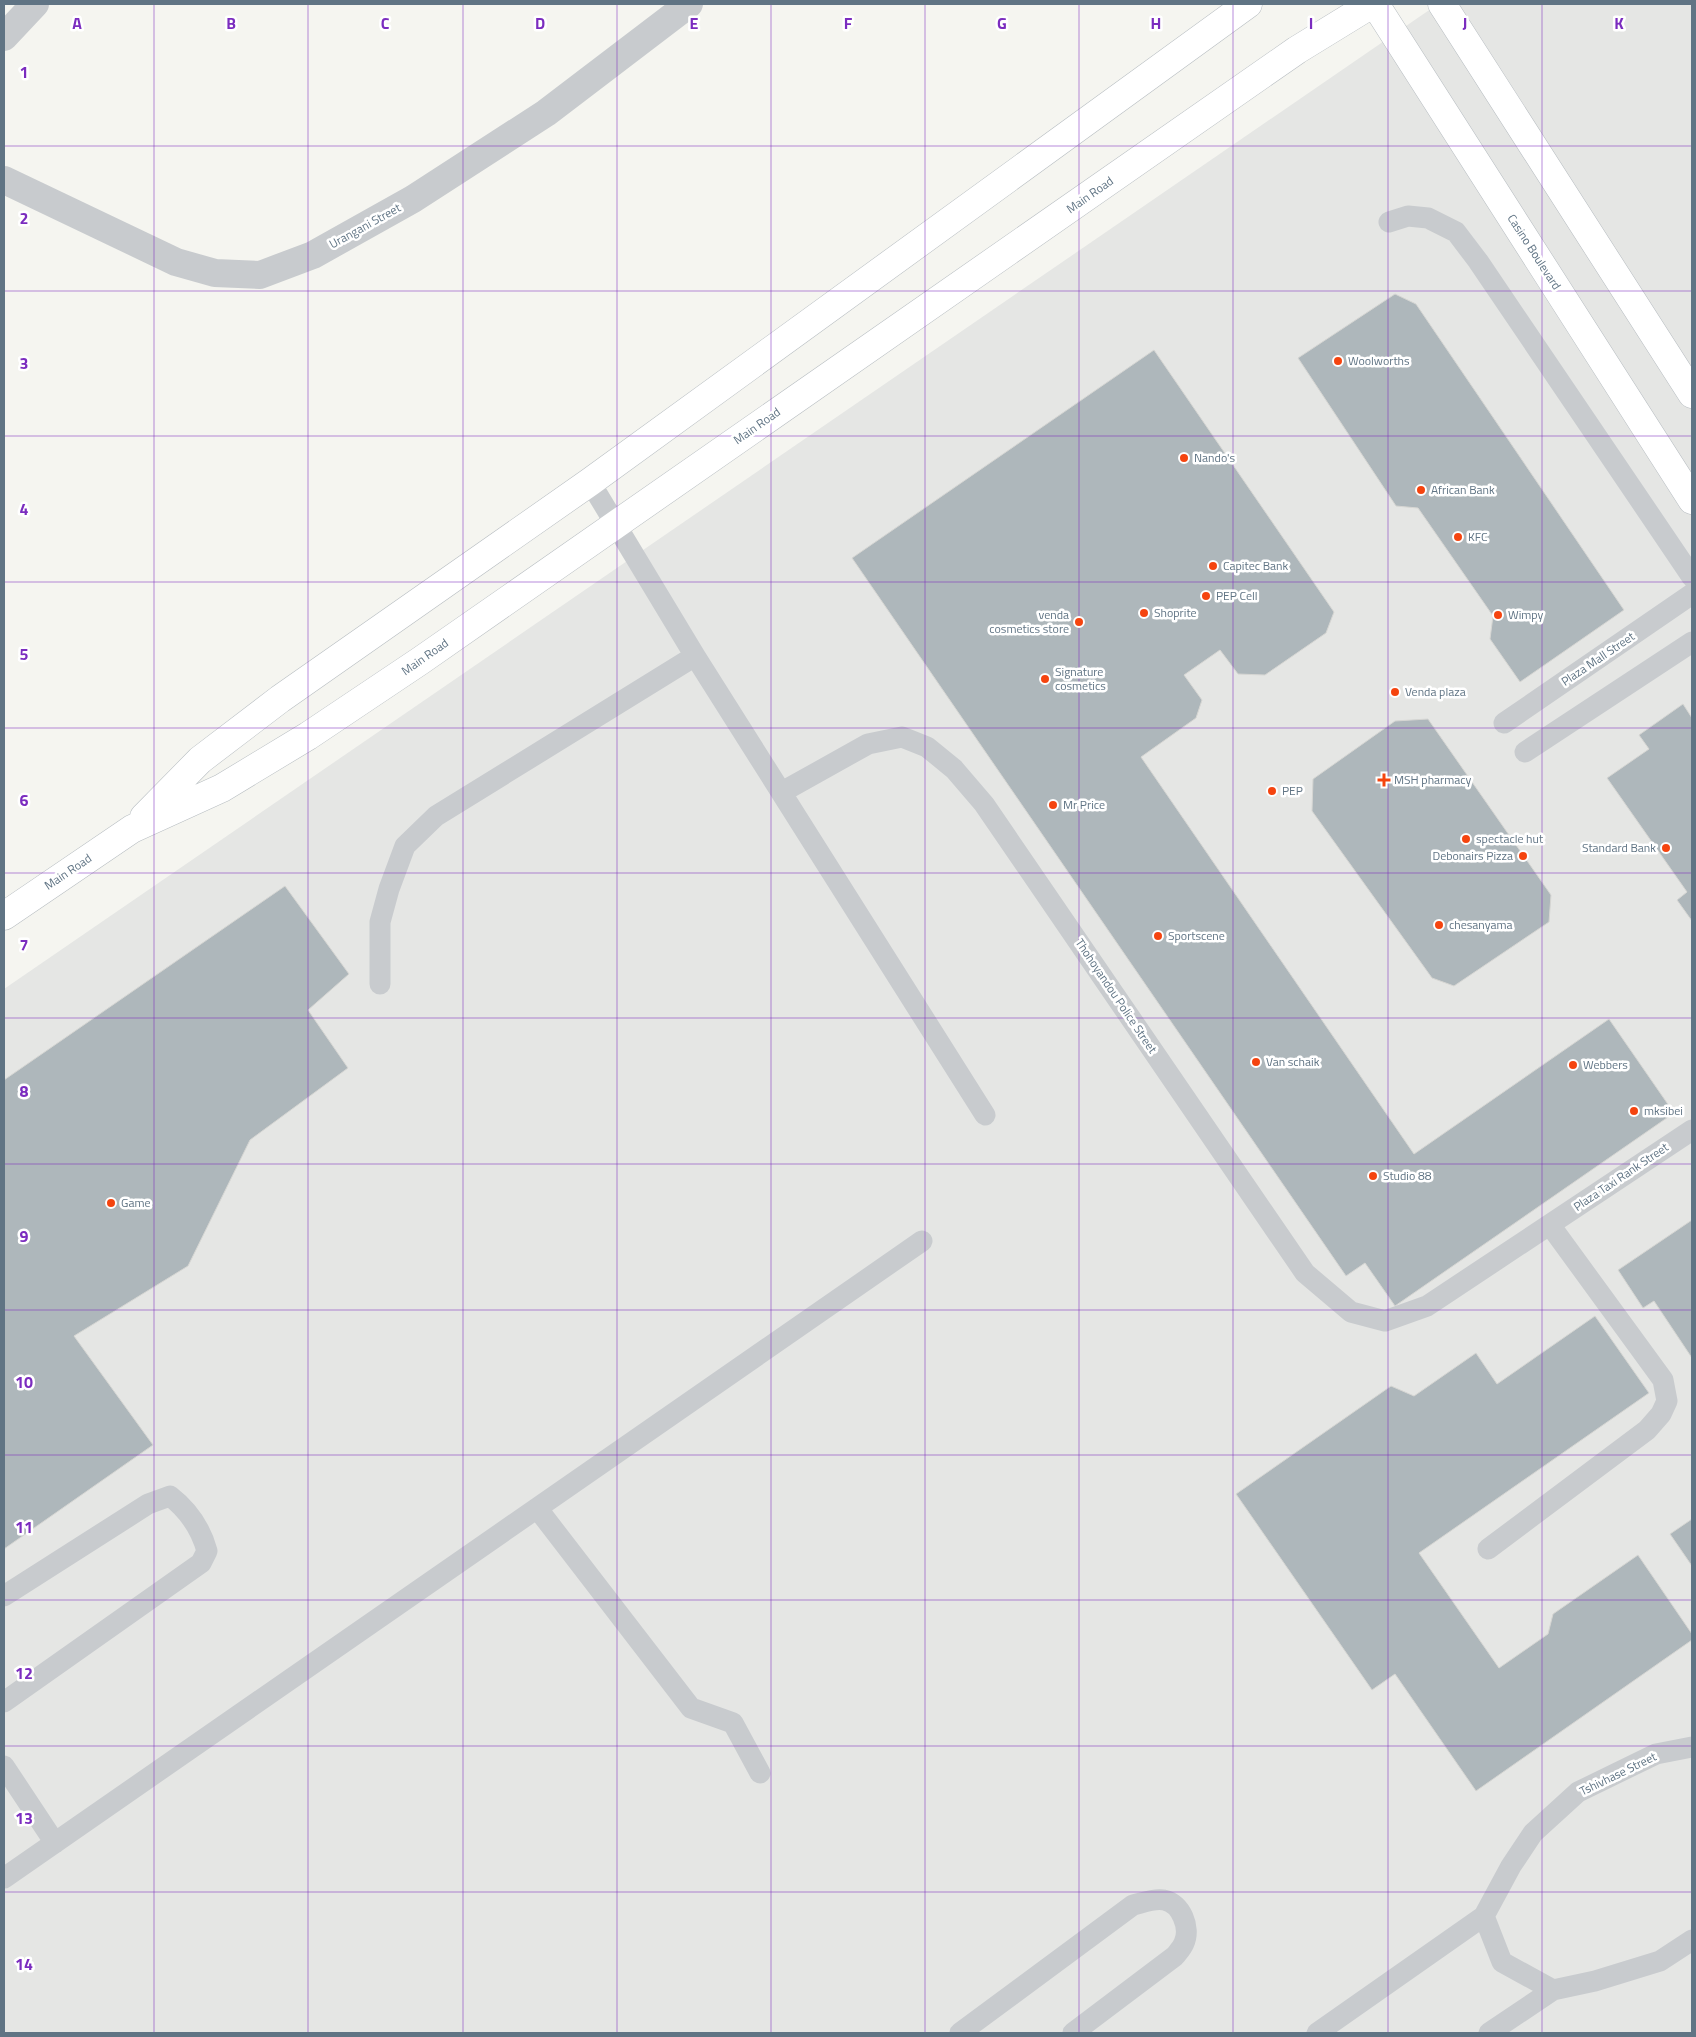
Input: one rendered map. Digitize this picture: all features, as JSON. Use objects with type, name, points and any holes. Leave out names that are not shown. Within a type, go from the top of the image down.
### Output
[{"type":"main road","name":"Main Road","points":[[132,829],[200,760],[280,699],[590,482],[1248,4]]},
{"type":"main road","name":"Main Road","points":[[4,916],[132,829],[222,788],[308,736],[420,661],[1297,50],[1373,4]]},
{"type":"main road","name":"Casino Boulevard","points":[[1373,4],[1692,500]]},
{"type":"main road","points":[[1442,4],[1692,394]]},
{"type":"street","points":[[4,37],[35,4]]},
{"type":"street","name":"Urangani Street","points":[[4,180],[176,262],[214,273],[260,275],[313,255],[414,199],[546,113],[689,4]]},
{"type":"lane","points":[[1389,222],[1408,216],[1428,218],[1456,232],[1478,260],[1692,577]]},
{"type":"lane","points":[[590,482],[695,656],[985,1115]]},
{"type":"lane","name":"Plaza Mall Street","points":[[1504,723],[1692,594]]},
{"type":"lane","points":[[1525,752],[1692,642]]},
{"type":"lane","points":[[380,984],[380,922],[389,889],[405,846],[436,816],[695,656]]},
{"type":"lane","name":"Thohoyandou Police Street","points":[[782,792],[868,744],[902,736],[927,747],[954,769],[984,804],[1305,1272],[1351,1312],[1384,1321],[1426,1306],[1550,1224]]},
{"type":"lane","name":"Plaza Taxi Rank Street","points":[[1550,1224],[1692,1130]]},
{"type":"lane","points":[[1488,1549],[1646,1430],[1661,1414],[1667,1401],[1664,1380],[1550,1224]]},
{"type":"lane","points":[[4,1878],[922,1241]]},
{"type":"lane","points":[[4,1596],[148,1504],[170,1496],[182,1505],[203,1536],[208,1551],[201,1563],[4,1702]]},
{"type":"lane","points":[[537,1508],[691,1708],[733,1723],[760,1773]]},
{"type":"lane","name":"Tshivhase Street","points":[[1317,2033],[1484,1916],[1511,1866],[1533,1833],[1578,1792],[1656,1754],[1692,1747]]},
{"type":"lane","points":[[4,1766],[55,1843]]},
{"type":"lane","points":[[960,2033],[1133,1906],[1148,1901],[1164,1900],[1177,1908],[1187,1925],[1185,1943],[1175,1956],[1073,2033]]},
{"type":"lane","points":[[1484,1916],[1502,1962],[1553,1990]]},
{"type":"lane","points":[[1489,2033],[1553,1990],[1595,1981],[1660,1961],[1692,1940]]},
{"type":"shaded area","points":[[1438,4],[1692,4],[1692,2033],[4,2033],[4,989]]},
{"type":"building","points":[[1395,294],[1416,304],[1624,610],[1520,682],[1490,639],[1493,616],[1418,508],[1396,506],[1298,358]]},
{"type":"building","points":[[1154,350],[1334,612],[1326,633],[1265,675],[1238,674],[1220,650],[1184,675],[1202,700],[1196,718],[1141,757],[1414,1154],[1609,1019],[1674,1113],[1395,1306],[1365,1263],[1346,1276],[852,558]]},
{"type":"building","points":[[1683,704],[1692,718],[1692,921],[1677,900],[1687,892],[1607,778],[1649,749],[1639,735]]},
{"type":"building","points":[[1428,719],[1551,895],[1549,922],[1454,986],[1432,978],[1312,811],[1313,779],[1395,721]]},
{"type":"building","name":"Game","points":[[285,886],[349,974],[308,1010],[348,1068],[250,1140],[188,1266],[74,1336],[153,1445],[4,1549],[4,1080]]},
{"type":"building","points":[[1692,1220],[1692,1358],[1654,1301],[1643,1308],[1618,1270]]},
{"type":"building","points":[[1595,1316],[1649,1393],[1419,1553],[1499,1668],[1548,1634],[1553,1614],[1638,1555],[1692,1634],[1692,1640],[1476,1791],[1395,1674],[1372,1690],[1236,1494],[1391,1386],[1414,1396],[1476,1353],[1497,1384]]},
{"type":"building","points":[[1692,1519],[1692,1566],[1670,1534]]},
{"type":"place","name":"Woolworths","points":[[1338,361]]},
{"type":"place","name":"Nando's","points":[[1184,458]]},
{"type":"place","name":"African Bank","points":[[1421,490]]},
{"type":"place","name":"KFC","points":[[1458,537]]},
{"type":"place","name":"Capitec Bank","points":[[1213,566]]},
{"type":"place","name":"PEP Cell","points":[[1206,596]]},
{"type":"place","name":"Shoprite","points":[[1144,613]]},
{"type":"place","name":"Wimpy","points":[[1498,615]]},
{"type":"place","name":"venda cosmetics store","points":[[1079,622]]},
{"type":"place","name":"Signature cosmetics","points":[[1045,679]]},
{"type":"place","name":"Venda plaza","points":[[1395,692]]},
{"type":"place","name":"MSH pharmacy","points":[[1384,780]]},
{"type":"place","name":"PEP","points":[[1272,791]]},
{"type":"place","name":"Mr Price","points":[[1053,805]]},
{"type":"place","name":"spectacle hut","points":[[1466,839]]},
{"type":"place","name":"Standard Bank","points":[[1666,848]]},
{"type":"place","name":"Debonairs Pizza","points":[[1523,856]]},
{"type":"place","name":"chesanyama","points":[[1439,925]]},
{"type":"place","name":"Sportscene","points":[[1158,936]]},
{"type":"place","name":"Van schaik","points":[[1256,1062]]},
{"type":"place","name":"Webbers","points":[[1573,1065]]},
{"type":"place","name":"mksibei","points":[[1634,1111]]},
{"type":"place","name":"Studio 88","points":[[1373,1176]]},
{"type":"place","name":"Game","points":[[111,1203]]}]
